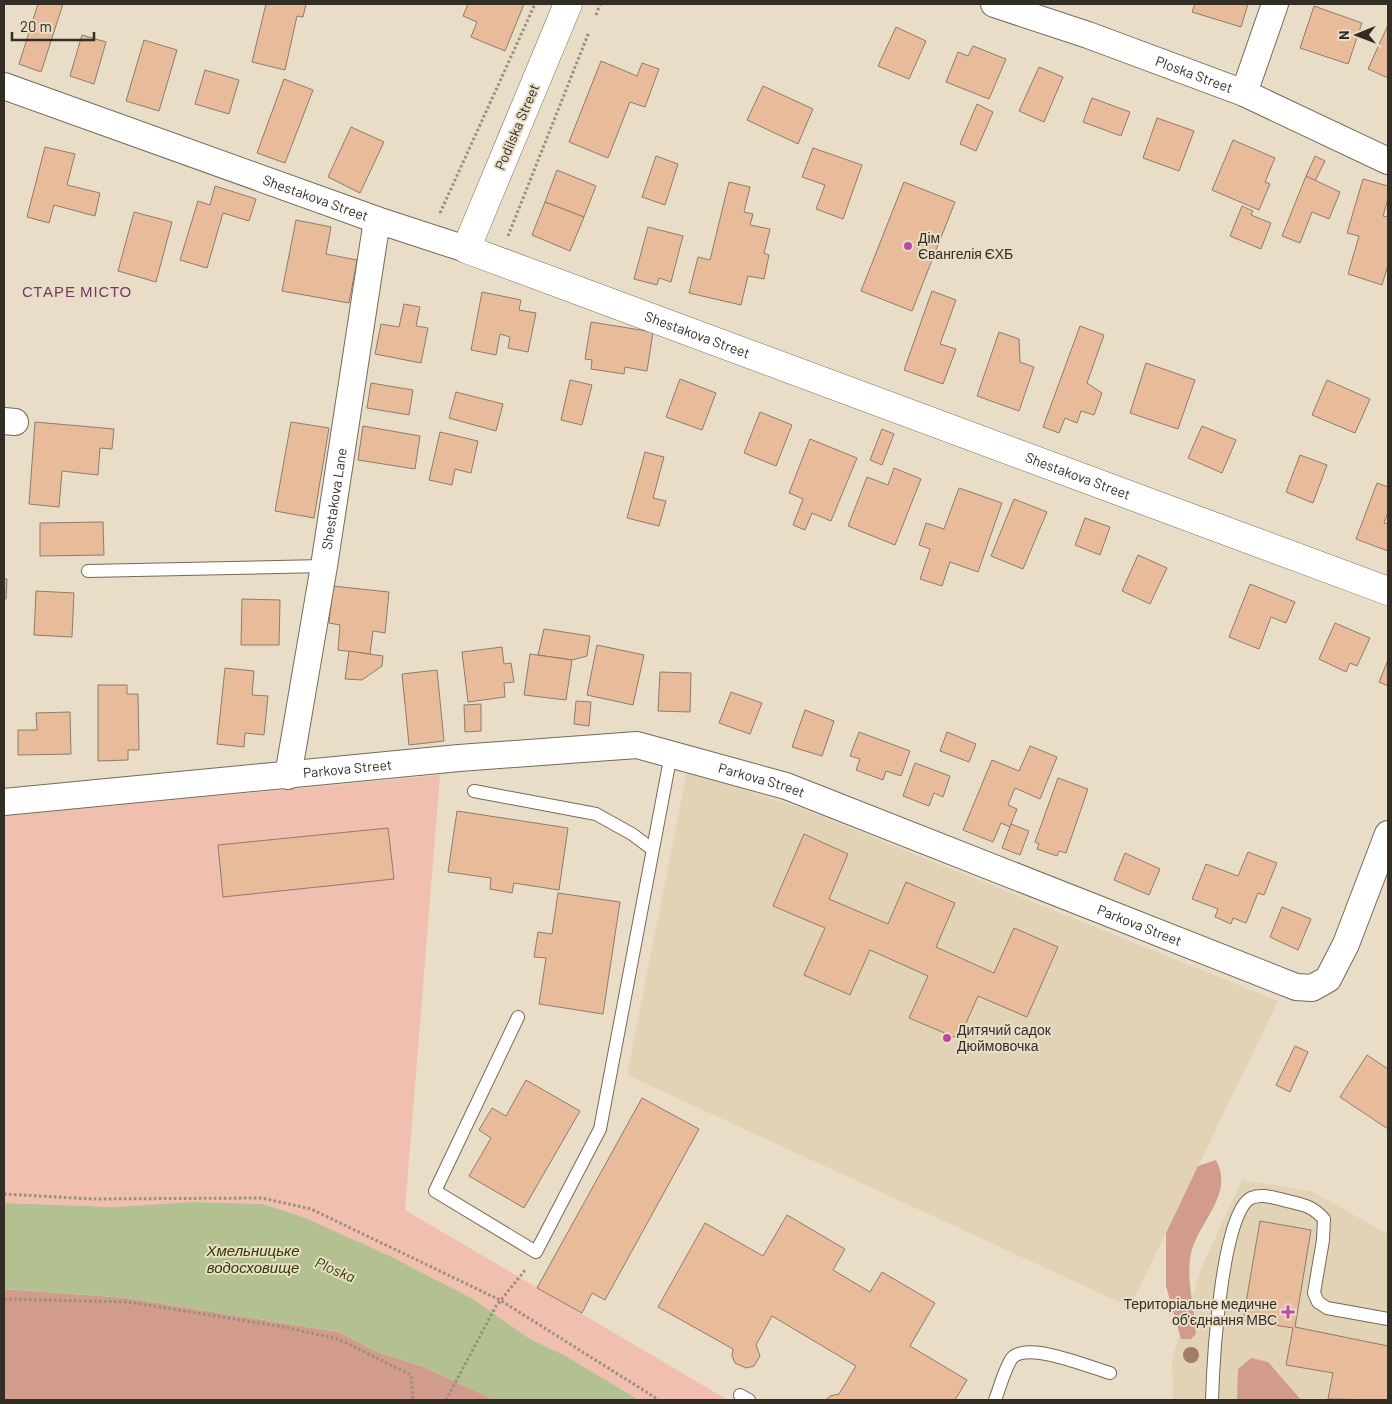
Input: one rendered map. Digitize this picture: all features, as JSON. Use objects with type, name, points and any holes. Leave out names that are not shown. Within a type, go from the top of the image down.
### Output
[{"type":"street","name":"Podilska Street","points":[[466,249],[568,4]]},
{"type":"street","name":"Ploska Street","points":[[994,4],[1088,35],[1244,93],[1388,161]]},
{"type":"street","points":[[1244,93],[1275,4]]},
{"type":"street","name":"Shestakova Street","points":[[4,86],[377,220],[466,249],[1388,590]]},
{"type":"street","name":"Shestakova Lane","points":[[288,776],[324,566],[377,220]]},
{"type":"street","name":"Parkova Street","points":[[4,802],[459,758],[637,745],[786,786],[1296,986],[1312,988],[1328,979],[1346,944],[1388,834]]},
{"type":"lane","points":[[88,572],[324,566]]},
{"type":"lane","points":[[518,1017],[435,1190],[536,1252],[600,1129],[671,754]]},
{"type":"lane","points":[[474,791],[596,814],[632,834],[652,849]]},
{"type":"lane","points":[[1212,1400],[1213,1348],[1222,1276],[1240,1210],[1250,1199],[1265,1195],[1314,1208],[1324,1219],[1323,1240],[1314,1293],[1318,1302],[1327,1308],[1388,1319]]},
{"type":"lane","points":[[995,1400],[1012,1358],[1022,1351],[1036,1351],[1110,1373]]},
{"type":"path","points":[[429,236],[535,4]]},
{"type":"path","points":[[593,22],[600,4]]},
{"type":"path","points":[[498,262],[589,31]]},
{"type":"path","points":[[4,1194],[92,1200],[262,1198],[311,1209],[500,1300],[659,1400]]},
{"type":"path","points":[[446,1400],[496,1306],[520,1278],[536,1252]]},
{"type":"path","points":[[4,1299],[128,1302],[284,1327],[338,1339],[411,1375],[412,1400]]},
{"type":"shaded area","name":"Дитячий садок Дюймовочка","points":[[687,771],[798,807],[1278,1001],[1130,1307],[627,1075]]},
{"type":"shaded area","points":[[440,775],[405,1210],[728,1400],[639,1400],[564,1355],[530,1339],[473,1299],[388,1255],[303,1217],[263,1204],[192,1202],[115,1207],[4,1203],[4,816]]},
{"type":"shaded area","points":[[1216,1160],[1221,1173],[1221,1186],[1212,1211],[1198,1235],[1190,1260],[1189,1269],[1196,1334],[1191,1339],[1181,1339],[1166,1286],[1166,1233],[1198,1166]]},
{"type":"shaded area","name":"Територіальне медичне об'єднання МВС","points":[[1242,1180],[1311,1191],[1388,1234],[1388,1400],[1173,1400],[1172,1359],[1203,1264]]},
{"type":"shaded area","points":[[4,1289],[127,1298],[339,1332],[377,1352],[424,1367],[495,1400],[4,1400]]},
{"type":"shaded area","points":[[1251,1358],[1268,1362],[1301,1400],[1237,1400],[1238,1369]]},
{"type":"water","name":"Хмельницьке водосховище","points":[[192,1202],[263,1204],[303,1217],[388,1255],[473,1299],[530,1339],[564,1355],[639,1400],[495,1400],[424,1367],[377,1352],[339,1332],[127,1298],[4,1289],[4,1203],[115,1207]]},
{"type":"building","points":[[38,4],[63,4],[41,72],[19,64]]},
{"type":"building","points":[[266,4],[306,4],[303,17],[297,16],[285,70],[252,62]]},
{"type":"building","points":[[468,4],[524,4],[505,51],[471,37],[477,22],[463,16]]},
{"type":"building","points":[[1195,4],[1248,4],[1241,27],[1192,12]]},
{"type":"building","points":[[1314,6],[1362,23],[1348,64],[1300,48]]},
{"type":"building","points":[[1388,25],[1388,78],[1368,69]]},
{"type":"building","points":[[896,27],[926,41],[909,79],[878,66]]},
{"type":"building","points":[[82,35],[106,42],[94,84],[70,76]]},
{"type":"building","points":[[144,40],[177,50],[159,111],[126,101]]},
{"type":"building","points":[[973,46],[1006,59],[989,99],[946,82],[958,52],[968,56]]},
{"type":"building","points":[[601,61],[637,76],[642,63],[659,69],[645,107],[630,102],[608,158],[569,142]]},
{"type":"building","points":[[1039,67],[1063,77],[1044,122],[1019,111]]},
{"type":"building","points":[[205,70],[239,80],[229,114],[195,104]]},
{"type":"building","points":[[284,79],[313,90],[285,163],[257,153]]},
{"type":"building","points":[[763,86],[813,109],[798,144],[747,120]]},
{"type":"building","points":[[1092,98],[1130,112],[1121,136],[1083,122]]},
{"type":"building","points":[[977,104],[993,112],[976,151],[960,144]]},
{"type":"building","points":[[1157,118],[1194,131],[1179,171],[1143,158]]},
{"type":"building","points":[[351,127],[384,142],[360,193],[328,177]]},
{"type":"building","points":[[1233,140],[1275,158],[1265,182],[1270,184],[1259,210],[1212,190]]},
{"type":"building","points":[[45,147],[75,154],[67,185],[100,193],[95,216],[54,205],[49,223],[27,217]]},
{"type":"building","points":[[813,148],[862,165],[843,219],[816,209],[825,185],[802,177]]},
{"type":"building","points":[[656,156],[678,164],[665,205],[642,197]]},
{"type":"building","points":[[1315,156],[1325,161],[1315,181],[1306,176]]},
{"type":"building","points":[[557,170],[596,186],[584,217],[545,202]]},
{"type":"building","points":[[1306,176],[1340,192],[1329,219],[1312,212],[1300,243],[1282,236]]},
{"type":"building","points":[[1363,179],[1388,186],[1388,199],[1383,216],[1388,217],[1388,265],[1382,285],[1348,274],[1359,236],[1347,233]]},
{"type":"building","points":[[729,182],[750,187],[744,212],[753,214],[750,225],[770,229],[764,253],[769,255],[764,279],[748,276],[741,305],[689,293],[698,257],[710,260]]},
{"type":"building","points":[[904,182],[955,202],[912,311],[861,291]]},
{"type":"building","points":[[215,186],[256,199],[249,221],[223,213],[207,268],[180,260],[198,201],[210,205]]},
{"type":"building","points":[[545,202],[584,217],[570,251],[532,235]]},
{"type":"building","points":[[1242,206],[1253,211],[1251,215],[1271,223],[1261,249],[1230,236]]},
{"type":"building","points":[[134,212],[172,222],[156,282],[118,271]]},
{"type":"building","points":[[296,220],[331,227],[326,254],[357,260],[349,303],[282,291]]},
{"type":"building","points":[[648,227],[683,236],[671,282],[659,278],[657,285],[634,279]]},
{"type":"building","points":[[932,291],[956,300],[940,344],[956,349],[943,384],[904,370]]},
{"type":"building","points":[[482,292],[521,300],[519,310],[536,313],[528,352],[508,348],[510,337],[500,334],[496,355],[471,350]]},
{"type":"building","points":[[404,304],[420,307],[416,326],[428,328],[421,363],[375,354],[381,324],[399,327]]},
{"type":"building","points":[[591,322],[653,332],[647,371],[625,367],[624,374],[591,369],[592,360],[585,359]]},
{"type":"building","points":[[1080,326],[1104,335],[1087,383],[1102,393],[1094,415],[1081,411],[1077,423],[1065,418],[1059,433],[1043,427]]},
{"type":"building","points":[[999,332],[1019,339],[1020,362],[1034,367],[1019,411],[977,396]]},
{"type":"building","points":[[1146,363],[1195,380],[1178,429],[1130,413]]},
{"type":"building","points":[[680,379],[716,393],[702,430],[666,417]]},
{"type":"building","points":[[570,380],[592,385],[582,425],[561,420]]},
{"type":"building","points":[[1327,380],[1370,399],[1355,433],[1312,415]]},
{"type":"building","points":[[371,383],[413,390],[409,415],[367,408]]},
{"type":"building","points":[[456,392],[503,404],[496,431],[449,418]]},
{"type":"building","points":[[760,412],[792,425],[776,466],[744,453]]},
{"type":"building","points":[[35,422],[114,429],[112,449],[100,448],[98,475],[62,471],[59,507],[29,504]]},
{"type":"building","points":[[291,422],[329,428],[314,518],[275,511]]},
{"type":"building","points":[[363,426],[420,436],[415,469],[358,460]]},
{"type":"building","points":[[1202,426],[1236,440],[1222,473],[1188,458]]},
{"type":"building","points":[[882,429],[894,434],[882,465],[870,460]]},
{"type":"building","points":[[440,432],[478,441],[471,473],[455,469],[452,485],[429,480]]},
{"type":"building","points":[[810,439],[857,458],[831,521],[812,513],[805,530],[793,525],[803,499],[789,493]]},
{"type":"building","points":[[645,452],[664,457],[653,498],[666,501],[659,526],[627,518]]},
{"type":"building","points":[[1300,455],[1327,465],[1313,503],[1286,492]]},
{"type":"building","points":[[894,468],[921,479],[895,545],[848,526],[867,477],[888,485]]},
{"type":"building","points":[[1377,483],[1388,487],[1388,512],[1384,523],[1388,524],[1388,551],[1356,539]]},
{"type":"building","points":[[959,488],[1002,503],[978,572],[950,562],[942,586],[920,579],[930,549],[919,545],[926,523],[944,529]]},
{"type":"building","points":[[1014,499],[1047,512],[1023,569],[991,556]]},
{"type":"building","points":[[1085,518],[1110,527],[1100,555],[1075,545]]},
{"type":"building","points":[[103,522],[104,555],[40,556],[40,523]]},
{"type":"building","points":[[1138,555],[1167,568],[1150,604],[1122,591]]},
{"type":"building","points":[[4,579],[7,579],[6,599],[4,599]]},
{"type":"building","points":[[1250,584],[1295,602],[1286,623],[1271,617],[1259,649],[1229,637]]},
{"type":"building","points":[[333,586],[389,592],[385,633],[373,631],[370,654],[338,650],[340,625],[329,623]]},
{"type":"building","points":[[36,591],[74,593],[72,637],[34,635]]},
{"type":"building","points":[[242,599],[280,600],[279,645],[241,645]]},
{"type":"building","points":[[1335,623],[1370,638],[1357,666],[1350,663],[1346,672],[1319,659]]},
{"type":"building","points":[[544,629],[590,636],[587,656],[572,660],[538,655]]},
{"type":"building","points":[[597,645],[644,655],[633,705],[587,695]]},
{"type":"building","points":[[502,647],[504,664],[511,663],[514,682],[504,683],[505,697],[468,702],[462,652]]},
{"type":"building","points":[[349,651],[383,656],[382,666],[362,680],[345,679]]},
{"type":"building","points":[[530,654],[572,660],[566,700],[524,695]]},
{"type":"building","points":[[1388,660],[1388,686],[1379,682]]},
{"type":"building","points":[[225,668],[254,671],[252,695],[268,696],[264,735],[245,733],[244,747],[217,744]]},
{"type":"building","points":[[437,670],[444,741],[409,745],[402,674]]},
{"type":"building","points":[[660,672],[691,673],[690,712],[658,711]]},
{"type":"building","points":[[98,685],[127,685],[127,694],[138,694],[139,750],[128,750],[128,760],[98,761]]},
{"type":"building","points":[[731,692],[762,703],[750,734],[719,723]]},
{"type":"building","points":[[576,701],[591,702],[589,726],[574,724]]},
{"type":"building","points":[[481,704],[481,731],[465,732],[464,705]]},
{"type":"building","points":[[805,710],[834,721],[822,756],[792,747]]},
{"type":"building","points":[[70,712],[71,754],[18,755],[18,730],[37,730],[36,713]]},
{"type":"building","points":[[859,732],[910,751],[901,776],[886,771],[883,780],[856,770],[860,759],[850,756]]},
{"type":"building","points":[[947,732],[976,744],[969,762],[940,751]]},
{"type":"building","points":[[1030,746],[1057,757],[1040,799],[1015,788],[1008,805],[1017,809],[1010,827],[1001,823],[993,842],[963,830],[992,760],[1019,771]]},
{"type":"building","points":[[915,763],[950,776],[943,797],[934,793],[929,806],[903,796]]},
{"type":"building","points":[[1058,778],[1088,789],[1066,853],[1059,851],[1057,856],[1037,849],[1039,844],[1035,842]]},
{"type":"building","points":[[457,811],[568,828],[559,890],[514,883],[512,893],[490,889],[491,878],[448,872]]},
{"type":"building","points":[[1011,824],[1029,831],[1020,855],[1002,848]]},
{"type":"building","points":[[388,828],[394,879],[223,897],[218,845]]},
{"type":"building","points":[[804,834],[848,854],[829,899],[888,924],[906,882],[955,903],[936,947],[994,973],[1014,928],[1058,947],[1027,1017],[978,996],[959,1039],[909,1018],[928,976],[870,950],[850,995],[804,975],[825,928],[773,906]]},
{"type":"building","points":[[1248,852],[1277,863],[1264,895],[1258,893],[1246,923],[1233,918],[1231,924],[1215,917],[1218,909],[1192,899],[1206,864],[1238,876]]},
{"type":"building","points":[[1125,853],[1160,869],[1149,895],[1114,880]]},
{"type":"building","points":[[558,893],[620,902],[603,1014],[539,1004],[546,958],[534,957],[538,932],[552,934]]},
{"type":"building","points":[[1282,907],[1311,919],[1298,950],[1270,937]]},
{"type":"building","points":[[1295,1046],[1308,1052],[1290,1092],[1276,1085]]},
{"type":"building","points":[[1367,1055],[1388,1069],[1388,1129],[1340,1097]]},
{"type":"building","points":[[526,1080],[580,1111],[524,1208],[469,1176],[491,1138],[479,1130],[492,1108],[506,1116]]},
{"type":"building","points":[[642,1098],[699,1129],[605,1300],[592,1293],[582,1313],[537,1288]]},
{"type":"building","points":[[787,1215],[845,1249],[833,1270],[870,1292],[882,1272],[935,1303],[910,1346],[967,1380],[955,1400],[826,1400],[830,1396],[839,1394],[856,1366],[772,1316],[756,1345],[760,1356],[754,1366],[746,1368],[735,1363],[732,1356],[733,1349],[658,1307],[705,1223],[763,1256]]},
{"type":"building","points":[[1260,1221],[1311,1230],[1295,1327],[1388,1346],[1388,1400],[1328,1399],[1333,1373],[1286,1365],[1293,1328],[1243,1320]]},
{"type":"place","name":"Дім Євангелія ЄХБ","points":[[908,246]]},
{"type":"place","name":"Дитячий садок Дюймовочка","points":[[947,1038]]},
{"type":"place","name":"Територіальне медичне об'єднання МВС","points":[[1288,1312]]},
{"type":"district","name":"СТАРЕ МІСТО","points":[[77,292]]},
{"type":"water label","name":"Ploska","points":[[335,1270]]}]
